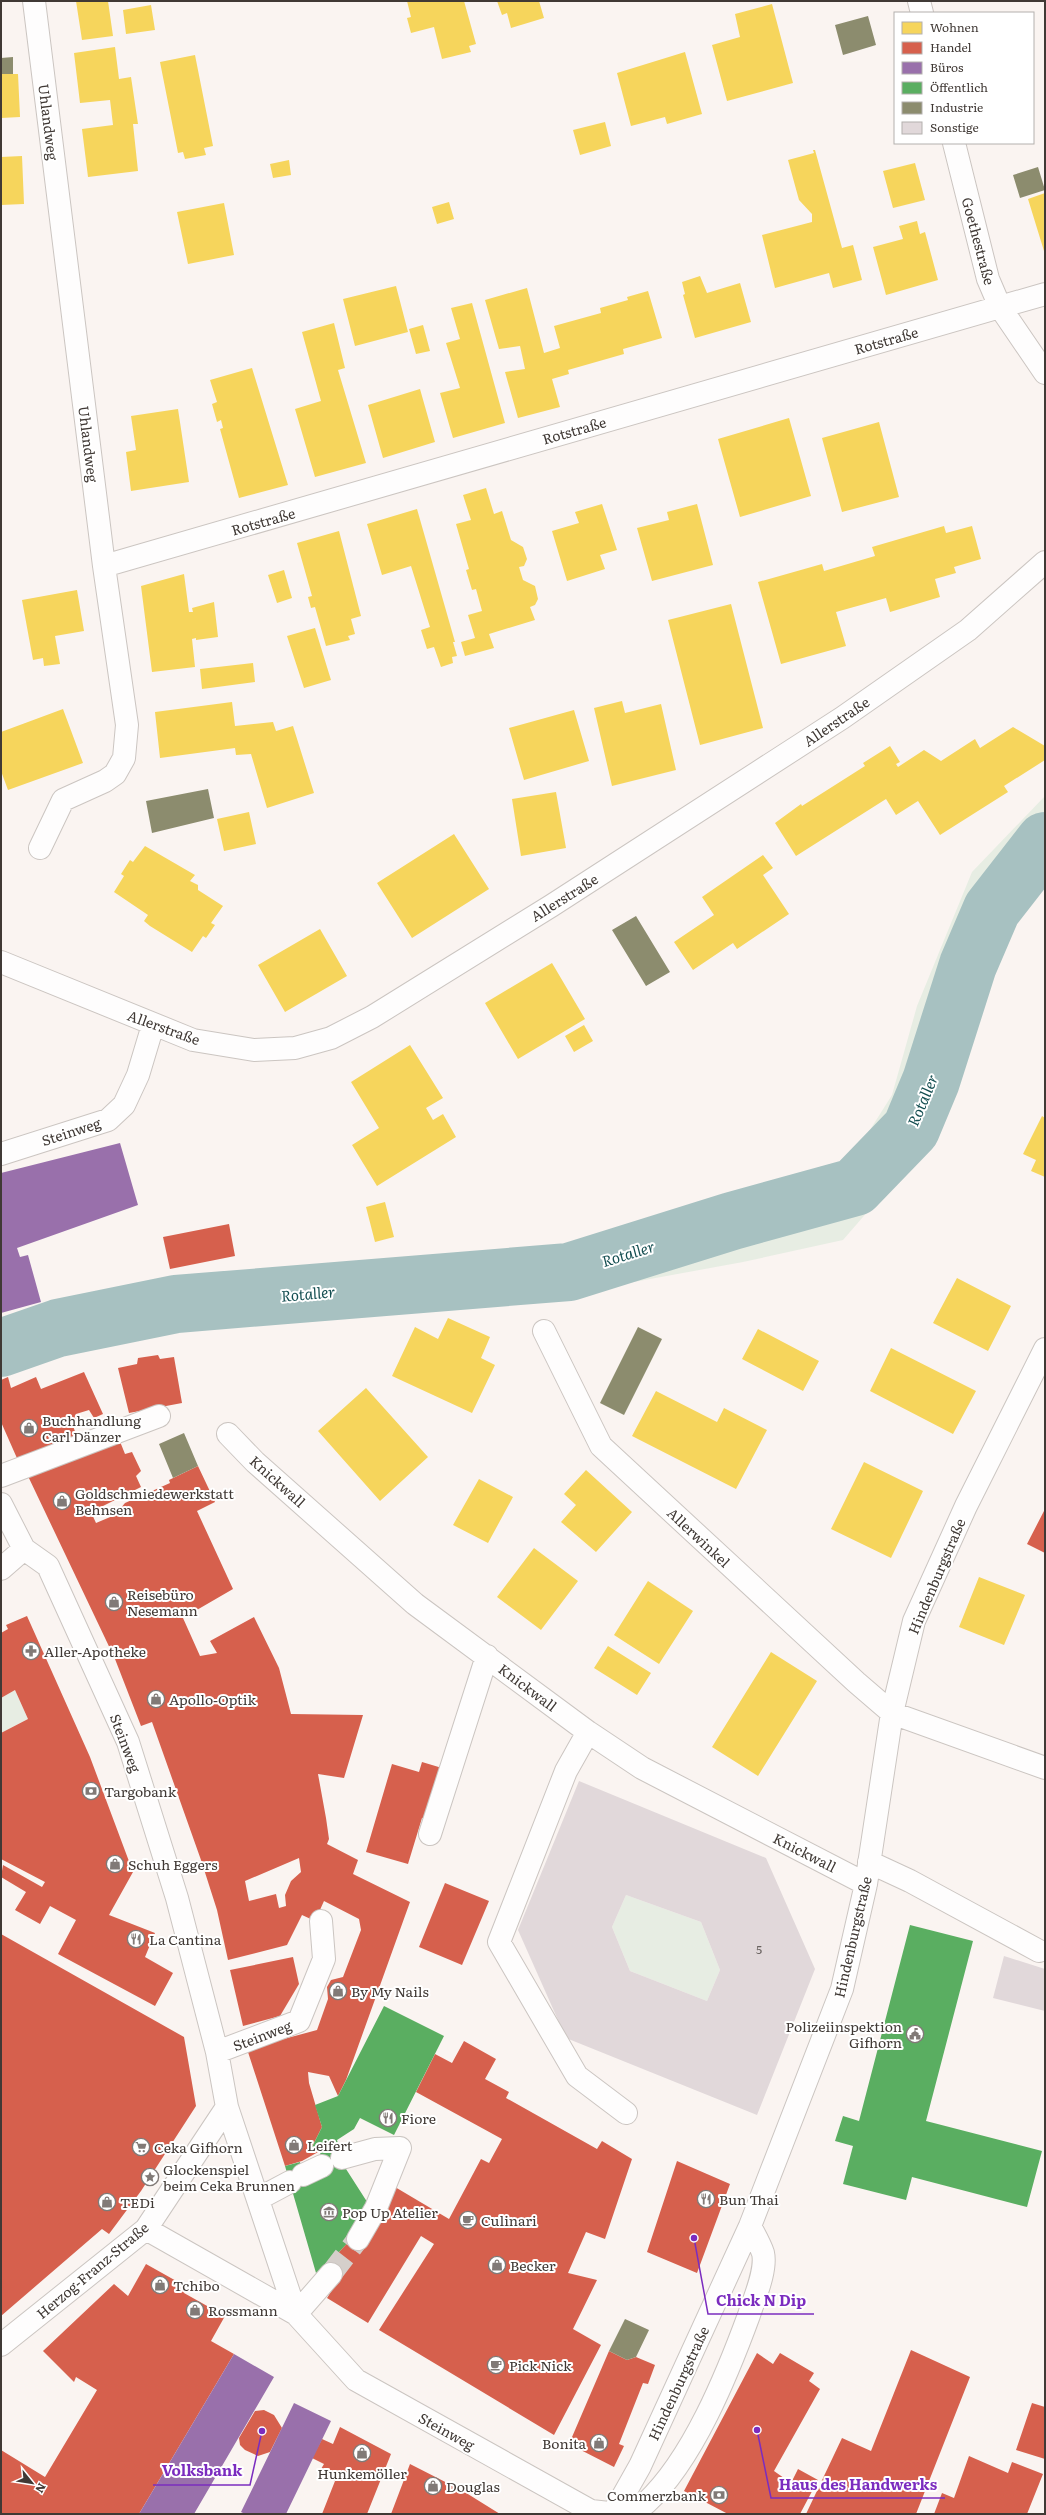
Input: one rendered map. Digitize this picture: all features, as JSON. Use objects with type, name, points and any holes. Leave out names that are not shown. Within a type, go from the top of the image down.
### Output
[{"type":"street","name":"Uhlandweg","points":[[34,1],[104,566],[127,726],[124,758],[115,774],[105,781],[63,800],[40,848]]},
{"type":"street","points":[[919,1],[922,12]]},
{"type":"street","name":"Goethestraße","points":[[954,144],[988,279],[1000,307],[1045,373]]},
{"type":"street","name":"Rotstraße","points":[[104,566],[1045,294]]},
{"type":"street","name":"Allerstraße","points":[[1,962],[30,976],[193,1040],[254,1050],[295,1048],[330,1038],[372,1017],[551,906],[842,718],[968,630],[1045,562]]},
{"type":"street","points":[[1,975],[30,976]]},
{"type":"street","name":"Steinweg","points":[[1,1154],[108,1120],[124,1105],[138,1075],[153,1025]]},
{"type":"street","name":"Allerwinkel","points":[[544,1331],[601,1446],[856,1682],[892,1713]]},
{"type":"street","name":"Hindenburgstraße","points":[[616,2513],[640,2466],[750,2226],[842,1989],[866,1884],[892,1713],[914,1621],[966,1506],[1045,1349]]},
{"type":"street","points":[[1,1476],[159,1416]]},
{"type":"street","name":"Knickwall","points":[[228,1434],[255,1462],[415,1604],[588,1732],[642,1768],[866,1884]]},
{"type":"street","name":"Steinweg","points":[[1,1504],[24,1549],[48,1566],[128,1742],[177,1898],[217,2052],[228,2107],[296,2314]]},
{"type":"street","points":[[1,1569],[24,1549]]},
{"type":"street","points":[[430,1834],[487,1656]]},
{"type":"street","points":[[892,1713],[1045,1768]]},
{"type":"street","points":[[588,1732],[566,1771],[499,1942],[577,2076],[626,2113]]},
{"type":"street","points":[[869,1862],[916,1885],[1039,1951]]},
{"type":"street","name":"Steinweg","points":[[217,2052],[299,2021],[324,1960],[321,1921]]},
{"type":"street","name":"Herzog-Franz-Straße","points":[[1,2345],[146,2228],[228,2107]]},
{"type":"street","points":[[342,2158],[375,2149],[400,2148],[376,2208],[358,2240]]},
{"type":"street","points":[[258,2198],[305,2174]]},
{"type":"street","name":"Steinweg","points":[[146,2228],[296,2314],[356,2380],[591,2511],[616,2513],[632,2510],[645,2504],[663,2484],[693,2440],[733,2359],[760,2284],[763,2254],[750,2226]]},
{"type":"street","points":[[296,2314],[331,2274]]},
{"type":"shaded area","points":[[1045,796],[1045,875],[1008,917],[937,1117],[902,1172],[843,1240],[743,1262],[530,1301],[316,1317],[165,1320],[1,1362],[1,1324],[35,1310],[160,1284],[536,1251],[796,1189],[851,1160],[892,1095],[917,1006],[972,872]]},
{"type":"shaded area","points":[[15,1690],[28,1719],[1,1733],[1,1698]]},
{"type":"shaded area","points":[[626,1895],[701,1922],[720,1970],[707,2001],[630,1971],[612,1927]]},
{"type":"building: Wohnen","points":[[76,1],[108,1],[113,36],[82,40]]},
{"type":"building: Wohnen","points":[[407,1],[464,1],[476,44],[469,46],[471,52],[442,59],[434,27],[411,33],[407,18],[411,17]]},
{"type":"building: Wohnen","points":[[497,1],[539,1],[544,18],[511,28],[507,13],[502,15]]},
{"type":"building: Wohnen","points":[[772,4],[793,83],[727,101],[712,45],[740,37],[735,14]]},
{"type":"building: Wohnen","points":[[151,5],[155,30],[126,34],[123,10]]},
{"type":"building: Wohnen","points":[[115,47],[119,79],[131,77],[138,124],[133,124],[138,171],[88,177],[82,129],[113,125],[110,100],[80,103],[74,53]]},
{"type":"building: Wohnen","points":[[685,52],[702,114],[667,124],[665,117],[631,126],[617,73]]},
{"type":"building: Wohnen","points":[[195,55],[213,146],[204,148],[206,155],[185,159],[183,152],[178,153],[160,62]]},
{"type":"building: Wohnen","points":[[1,74],[18,74],[20,117],[1,118]]},
{"type":"building: Wohnen","points":[[605,122],[611,146],[580,155],[573,130]]},
{"type":"building: Wohnen","points":[[813,150],[815,150],[842,248],[853,245],[862,280],[833,288],[829,273],[775,288],[762,235],[812,222],[812,214],[799,200],[788,160],[814,153]]},
{"type":"building: Wohnen","points":[[22,156],[24,204],[1,205],[1,157]]},
{"type":"building: Wohnen","points":[[289,160],[291,175],[273,178],[270,164]]},
{"type":"building: Wohnen","points":[[915,163],[925,200],[893,208],[883,171]]},
{"type":"building: Wohnen","points":[[1045,193],[1045,250],[1044,251],[1028,199]]},
{"type":"building: Wohnen","points":[[449,202],[454,219],[437,224],[432,207]]},
{"type":"building: Wohnen","points":[[224,203],[234,255],[188,264],[177,212]]},
{"type":"building: Wohnen","points":[[917,221],[920,234],[925,232],[938,280],[886,295],[873,247],[903,239],[899,226]]},
{"type":"building: Wohnen","points":[[700,276],[707,293],[740,283],[751,322],[695,338],[683,295],[685,294],[682,282]]},
{"type":"building: Wohnen","points":[[396,286],[408,332],[355,346],[343,299]]},
{"type":"building: Wohnen","points":[[527,288],[544,353],[560,348],[554,326],[601,313],[600,308],[628,300],[627,297],[648,291],[662,338],[623,349],[624,354],[568,370],[569,374],[552,379],[560,407],[518,418],[505,372],[525,369],[520,346],[499,349],[485,300]]},
{"type":"building: Wohnen","points":[[472,303],[505,423],[453,438],[440,393],[460,388],[446,343],[460,339],[451,308]]},
{"type":"building: Wohnen","points":[[334,323],[345,368],[338,370],[366,463],[315,477],[295,409],[321,401],[302,332]]},
{"type":"building: Wohnen","points":[[423,325],[430,351],[416,354],[409,329]]},
{"type":"building: Wohnen","points":[[252,368],[288,485],[239,498],[220,429],[223,428],[221,420],[217,422],[212,404],[217,402],[210,380]]},
{"type":"building: Wohnen","points":[[420,389],[435,442],[383,458],[368,405]]},
{"type":"building: Wohnen","points":[[178,409],[189,482],[131,491],[126,452],[136,450],[131,416]]},
{"type":"building: Wohnen","points":[[789,418],[811,496],[740,517],[718,439]]},
{"type":"building: Wohnen","points":[[879,422],[899,497],[842,512],[822,438]]},
{"type":"building: Wohnen","points":[[486,488],[494,514],[502,511],[511,540],[523,547],[527,559],[524,566],[519,567],[523,580],[535,586],[538,599],[535,605],[530,607],[535,620],[489,634],[494,648],[465,656],[461,642],[475,638],[468,615],[482,611],[476,589],[472,590],[466,570],[469,569],[456,524],[471,520],[463,495]]},
{"type":"building: Wohnen","points":[[602,504],[617,550],[600,555],[605,569],[567,581],[552,531],[579,523],[575,512]]},
{"type":"building: Wohnen","points":[[697,504],[713,565],[652,581],[637,528],[669,520],[667,512]]},
{"type":"building: Wohnen","points":[[417,509],[455,642],[453,642],[457,656],[452,657],[453,663],[441,667],[434,647],[427,649],[421,630],[430,627],[411,566],[382,575],[367,524]]},
{"type":"building: Wohnen","points":[[944,526],[946,533],[972,526],[981,559],[954,567],[956,573],[935,579],[940,597],[890,612],[886,598],[836,612],[846,646],[781,664],[758,582],[822,564],[824,571],[875,556],[872,547]]},
{"type":"building: Wohnen","points":[[339,531],[361,616],[351,619],[355,634],[348,636],[350,640],[326,646],[315,607],[311,608],[308,597],[312,596],[297,543]]},
{"type":"building: Wohnen","points":[[284,570],[292,598],[277,603],[268,575]]},
{"type":"building: Wohnen","points":[[184,574],[189,612],[193,612],[192,608],[214,602],[218,637],[196,640],[196,638],[192,639],[195,667],[152,672],[141,586]]},
{"type":"building: Wohnen","points":[[77,590],[84,631],[55,636],[60,664],[44,666],[43,658],[33,660],[22,600]]},
{"type":"building: Wohnen","points":[[731,604],[763,728],[700,745],[668,620]]},
{"type":"building: Wohnen","points":[[315,628],[331,680],[304,688],[287,636]]},
{"type":"building: Wohnen","points":[[253,663],[255,682],[202,689],[200,669]]},
{"type":"building: Wohnen","points":[[622,701],[625,713],[661,704],[676,770],[612,786],[594,708]]},
{"type":"building: Wohnen","points":[[232,702],[235,726],[273,722],[276,731],[293,726],[314,793],[267,808],[251,754],[236,755],[235,748],[160,758],[155,712]]},
{"type":"building: Wohnen","points":[[63,709],[83,763],[8,790],[1,771],[1,732]]},
{"type":"building: Wohnen","points":[[574,710],[589,761],[524,780],[509,728]]},
{"type":"building: Wohnen","points":[[1013,727],[1045,746],[1045,760],[1004,786],[1008,792],[940,835],[918,801],[896,815],[886,799],[796,856],[775,823],[801,804],[802,806],[865,766],[863,763],[890,746],[900,762],[896,764],[898,767],[924,750],[941,761],[975,739],[980,748]]},
{"type":"building: Wohnen","points":[[556,792],[566,848],[521,856],[512,799]]},
{"type":"building: Wohnen","points":[[249,812],[256,844],[224,851],[217,819]]},
{"type":"building: Wohnen","points":[[454,834],[489,889],[412,938],[377,883]]},
{"type":"building: Wohnen","points":[[145,846],[195,875],[190,881],[198,885],[198,890],[223,906],[211,923],[215,925],[206,938],[203,936],[192,952],[150,926],[144,921],[148,915],[114,892],[124,876],[121,874],[130,860],[133,862]]},
{"type":"building: Wohnen","points":[[763,855],[773,868],[763,875],[789,914],[737,949],[733,943],[693,970],[674,942],[714,915],[702,897]]},
{"type":"building: Wohnen","points":[[320,929],[347,976],[285,1012],[258,965]]},
{"type":"building: Wohnen","points":[[552,963],[585,1019],[518,1059],[485,1003]]},
{"type":"building: Wohnen","points":[[584,1025],[593,1041],[574,1052],[565,1036]]},
{"type":"building: Wohnen","points":[[410,1045],[443,1098],[426,1108],[433,1120],[443,1114],[456,1137],[377,1186],[352,1145],[379,1128],[351,1082]]},
{"type":"building: Wohnen","points":[[1042,1116],[1045,1118],[1045,1177],[1031,1171],[1036,1160],[1023,1154]]},
{"type":"building: Wohnen","points":[[385,1202],[394,1237],[375,1242],[366,1207]]},
{"type":"building: Wohnen","points":[[957,1278],[1011,1306],[988,1351],[933,1323]]},
{"type":"building: Wohnen","points":[[448,1318],[490,1337],[481,1358],[495,1365],[472,1413],[392,1376],[415,1327],[438,1339]]},
{"type":"building: Wohnen","points":[[758,1329],[819,1361],[803,1391],[742,1359]]},
{"type":"building: Wohnen","points":[[891,1348],[976,1391],[953,1434],[870,1391]]},
{"type":"building: Wohnen","points":[[366,1388],[428,1457],[380,1501],[318,1431]]},
{"type":"building: Wohnen","points":[[656,1391],[717,1422],[724,1408],[767,1430],[736,1489],[632,1436]]},
{"type":"building: Wohnen","points":[[864,1462],[923,1491],[891,1558],[831,1529]]},
{"type":"building: Wohnen","points":[[586,1470],[632,1512],[596,1552],[561,1522],[576,1505],[564,1494]]},
{"type":"building: Wohnen","points":[[479,1479],[513,1497],[488,1543],[453,1525]]},
{"type":"building: Wohnen","points":[[534,1548],[578,1581],[541,1630],[497,1597]]},
{"type":"building: Wohnen","points":[[979,1577],[1025,1595],[1004,1645],[959,1627]]},
{"type":"building: Wohnen","points":[[648,1581],[693,1611],[659,1664],[614,1635]]},
{"type":"building: Wohnen","points":[[608,1646],[651,1673],[637,1695],[594,1668]]},
{"type":"building: Wohnen","points":[[771,1652],[817,1681],[758,1776],[712,1747]]},
{"type":"building: Handel","points":[[229,1224],[235,1256],[170,1269],[163,1237]]},
{"type":"building: Handel","points":[[158,1355],[160,1359],[174,1357],[182,1403],[129,1413],[118,1368],[137,1364],[138,1358]]},
{"type":"building: Handel","points":[[84,1372],[103,1414],[94,1418],[89,1410],[76,1414],[76,1420],[72,1423],[78,1440],[20,1465],[1,1422],[1,1380],[8,1377],[11,1388],[36,1377],[41,1389]]},
{"type":"building: Handel","points":[[119,1439],[125,1454],[132,1452],[141,1471],[136,1476],[141,1487],[91,1512],[96,1523],[115,1515],[125,1503],[170,1483],[169,1480],[198,1466],[215,1502],[197,1511],[233,1589],[183,1618],[200,1656],[217,1653],[210,1641],[254,1617],[279,1668],[291,1714],[363,1715],[344,1778],[318,1774],[329,1839],[327,1844],[358,1860],[353,1874],[410,1902],[346,2080],[338,2096],[329,2076],[308,2072],[309,2083],[322,2127],[312,2147],[320,2151],[302,2161],[285,2166],[247,2049],[317,2030],[328,1999],[327,1987],[331,1980],[343,1977],[361,1930],[359,1919],[324,1901],[315,1921],[302,1915],[287,1945],[228,1960],[217,1910],[201,1860],[152,1722],[141,1726],[115,1659],[27,1474]],"holes":[[[299,1858],[301,1872],[291,1881],[285,1895],[286,1906],[279,1908],[276,1894],[249,1901],[245,1881]]]},
{"type":"building: Handel","points":[[1045,1509],[1045,1553],[1027,1544]]},
{"type":"building: Handel","points":[[27,1616],[90,1757],[133,1872],[109,1915],[155,1933],[145,1957],[173,1973],[155,2006],[58,1954],[76,1920],[50,1906],[40,1924],[15,1910],[26,1892],[1,1877],[3,1865],[42,1887],[45,1882],[1,1859],[1,1733],[28,1719],[15,1690],[1,1698],[1,1633],[8,1629],[6,1625]]},
{"type":"building: Handel","points":[[422,1762],[442,1768],[427,1819],[422,1818],[408,1864],[366,1852],[392,1764],[419,1772]]},
{"type":"building: Handel","points":[[445,1883],[489,1901],[462,1965],[419,1947]]},
{"type":"building: Handel","points":[[1,1934],[184,2037],[196,2106],[141,2191],[109,2234],[102,2229],[1,2316]]},
{"type":"building: Handel","points":[[293,1957],[299,1984],[280,2016],[243,2026],[230,1970]]},
{"type":"building: Handel","points":[[464,2041],[496,2059],[485,2079],[509,2092],[506,2098],[597,2149],[602,2141],[632,2159],[605,2239],[586,2232],[568,2273],[597,2280],[573,2329],[601,2345],[554,2435],[379,2330],[434,2244],[421,2236],[368,2323],[327,2298],[339,2279],[322,2270],[355,2235],[395,2187],[449,2219],[481,2159],[489,2163],[502,2139],[416,2092],[435,2054],[452,2063]]},
{"type":"building: Handel","points":[[677,2161],[730,2184],[697,2273],[647,2252]]},
{"type":"building: Handel","points":[[146,2264],[187,2287],[184,2293],[225,2316],[211,2341],[234,2354],[139,2514],[1,2514],[1,2450],[45,2477],[97,2390],[76,2377],[74,2382],[43,2351],[114,2284],[128,2296]]},
{"type":"building: Handel","points":[[911,2350],[970,2377],[916,2514],[806,2514],[842,2438],[871,2451]]},
{"type":"building: Handel","points":[[609,2351],[627,2360],[636,2357],[655,2365],[648,2384],[643,2383],[619,2444],[624,2446],[614,2467],[569,2444]]},
{"type":"building: Handel","points":[[757,2353],[773,2364],[780,2353],[814,2373],[809,2381],[820,2389],[774,2471],[791,2483],[798,2469],[818,2480],[800,2514],[728,2514],[684,2491]]},
{"type":"building: Handel","points":[[1032,2403],[1045,2407],[1045,2459],[1016,2450]]},
{"type":"building: Handel","points":[[264,2410],[274,2415],[282,2428],[270,2452],[258,2456],[245,2450],[240,2445],[239,2438],[255,2411]]},
{"type":"building: Handel","points":[[340,2427],[391,2454],[367,2514],[322,2514],[335,2481],[318,2474],[324,2464],[312,2458],[322,2439],[333,2444]]},
{"type":"building: Handel","points":[[969,2456],[1008,2473],[1012,2462],[1043,2474],[1027,2514],[934,2514],[942,2493],[954,2498]]},
{"type":"building: Handel","points":[[410,2464],[463,2491],[500,2514],[391,2514]]},
{"type":"building: Büros","points":[[120,1143],[138,1205],[17,1248],[20,1257],[28,1255],[41,1302],[1,1313],[1,1173]]},
{"type":"building: Büros","points":[[234,2354],[274,2377],[194,2514],[139,2514]]},
{"type":"building: Büros","points":[[294,2403],[331,2421],[286,2514],[245,2514],[241,2512]]},
{"type":"building: Öffentlich","name":"Polizeiinspektion Gifhorn","points":[[910,1925],[973,1941],[926,2121],[1042,2151],[1027,2207],[912,2177],[906,2200],[843,2184],[853,2146],[835,2141],[843,2116],[859,2121]]},
{"type":"building: Öffentlich","points":[[384,2006],[444,2036],[394,2135],[360,2118],[354,2129],[337,2140],[346,2169],[371,2208],[355,2235],[322,2270],[316,2273],[285,2166],[300,2162],[303,2175],[323,2173],[320,2151],[312,2147],[322,2127],[315,2105],[338,2096]]},
{"type":"building: Industrie","points":[[868,16],[876,45],[843,55],[835,25]]},
{"type":"building: Industrie","points":[[13,57],[13,74],[1,74],[1,58]]},
{"type":"building: Industrie","points":[[1038,167],[1045,190],[1020,198],[1013,175]]},
{"type":"building: Industrie","points":[[208,789],[214,818],[152,833],[146,801]]},
{"type":"building: Industrie","points":[[636,916],[670,972],[646,986],[612,930]]},
{"type":"building: Industrie","points":[[638,1327],[662,1339],[624,1415],[600,1403]]},
{"type":"building: Industrie","points":[[184,1433],[198,1466],[173,1478],[159,1444]]},
{"type":"building: Industrie","points":[[625,2319],[649,2330],[636,2357],[627,2360],[609,2351]]},
{"type":"building: Sonstige","points":[[579,1781],[766,1858],[815,1969],[757,2115],[566,2038],[518,1930]],"holes":[[[626,1895],[701,1922],[720,1970],[707,2001],[630,1971],[612,1927]]]},
{"type":"building: Sonstige","points":[[1004,1956],[1045,1969],[1045,2011],[993,1998]]},
{"type":"waterway","name":"Rotaller","points":[[1,1348],[58,1328],[176,1304],[569,1272],[732,1221],[855,1187],[911,1129],[931,1081],[968,965],[992,909],[1045,841]]},
{"type":"tunnel","points":[[331,2274],[358,2239]]},
{"type":"place","name":"Buchhandlung Carl Dänzer","points":[[29,1428]]},
{"type":"place","name":"Goldschmiedewerkstatt Behnsen","points":[[62,1501]]},
{"type":"place","name":"Reisebüro Nesemann","points":[[114,1602]]},
{"type":"place","name":"Aller-Apotheke","points":[[31,1651]]},
{"type":"place","name":"Apollo-Optik","points":[[156,1699]]},
{"type":"place","name":"Targobank","points":[[91,1791]]},
{"type":"place","name":"Schuh Eggers","points":[[115,1864]]},
{"type":"place","name":"La Cantina","points":[[136,1939]]},
{"type":"place","name":"By My Nails","points":[[338,1991]]},
{"type":"place","name":"Polizeiinspektion Gifhorn","points":[[915,2034]]},
{"type":"place","name":"Fiore","points":[[388,2118]]},
{"type":"place","name":"Leifert","points":[[294,2145]]},
{"type":"place","name":"Ceka Gifhorn","points":[[141,2147]]},
{"type":"place","name":"Glockenspiel beim Ceka Brunnen","points":[[150,2177]]},
{"type":"place","name":"Bun Thai","points":[[706,2199]]},
{"type":"place","name":"TEDi","points":[[107,2202]]},
{"type":"place","name":"Pop Up Atelier","points":[[329,2212]]},
{"type":"place","name":"Culinari","points":[[468,2220]]},
{"type":"place","name":"Chick N Dip","points":[[694,2238]]},
{"type":"place","name":"Becker","points":[[497,2265]]},
{"type":"place","name":"Tchibo","points":[[160,2285]]},
{"type":"place","name":"Rossmann","points":[[195,2310]]},
{"type":"place","name":"Pick Nick","points":[[496,2365]]},
{"type":"place","name":"Haus des Handwerks","points":[[757,2430]]},
{"type":"place","name":"Volksbank","points":[[262,2431]]},
{"type":"place","name":"Bonita","points":[[599,2443]]},
{"type":"place","name":"Hunkemöller","points":[[362,2453]]},
{"type":"place","name":"Douglas","points":[[433,2486]]},
{"type":"place","name":"Commerzbank","points":[[719,2495]]}]
